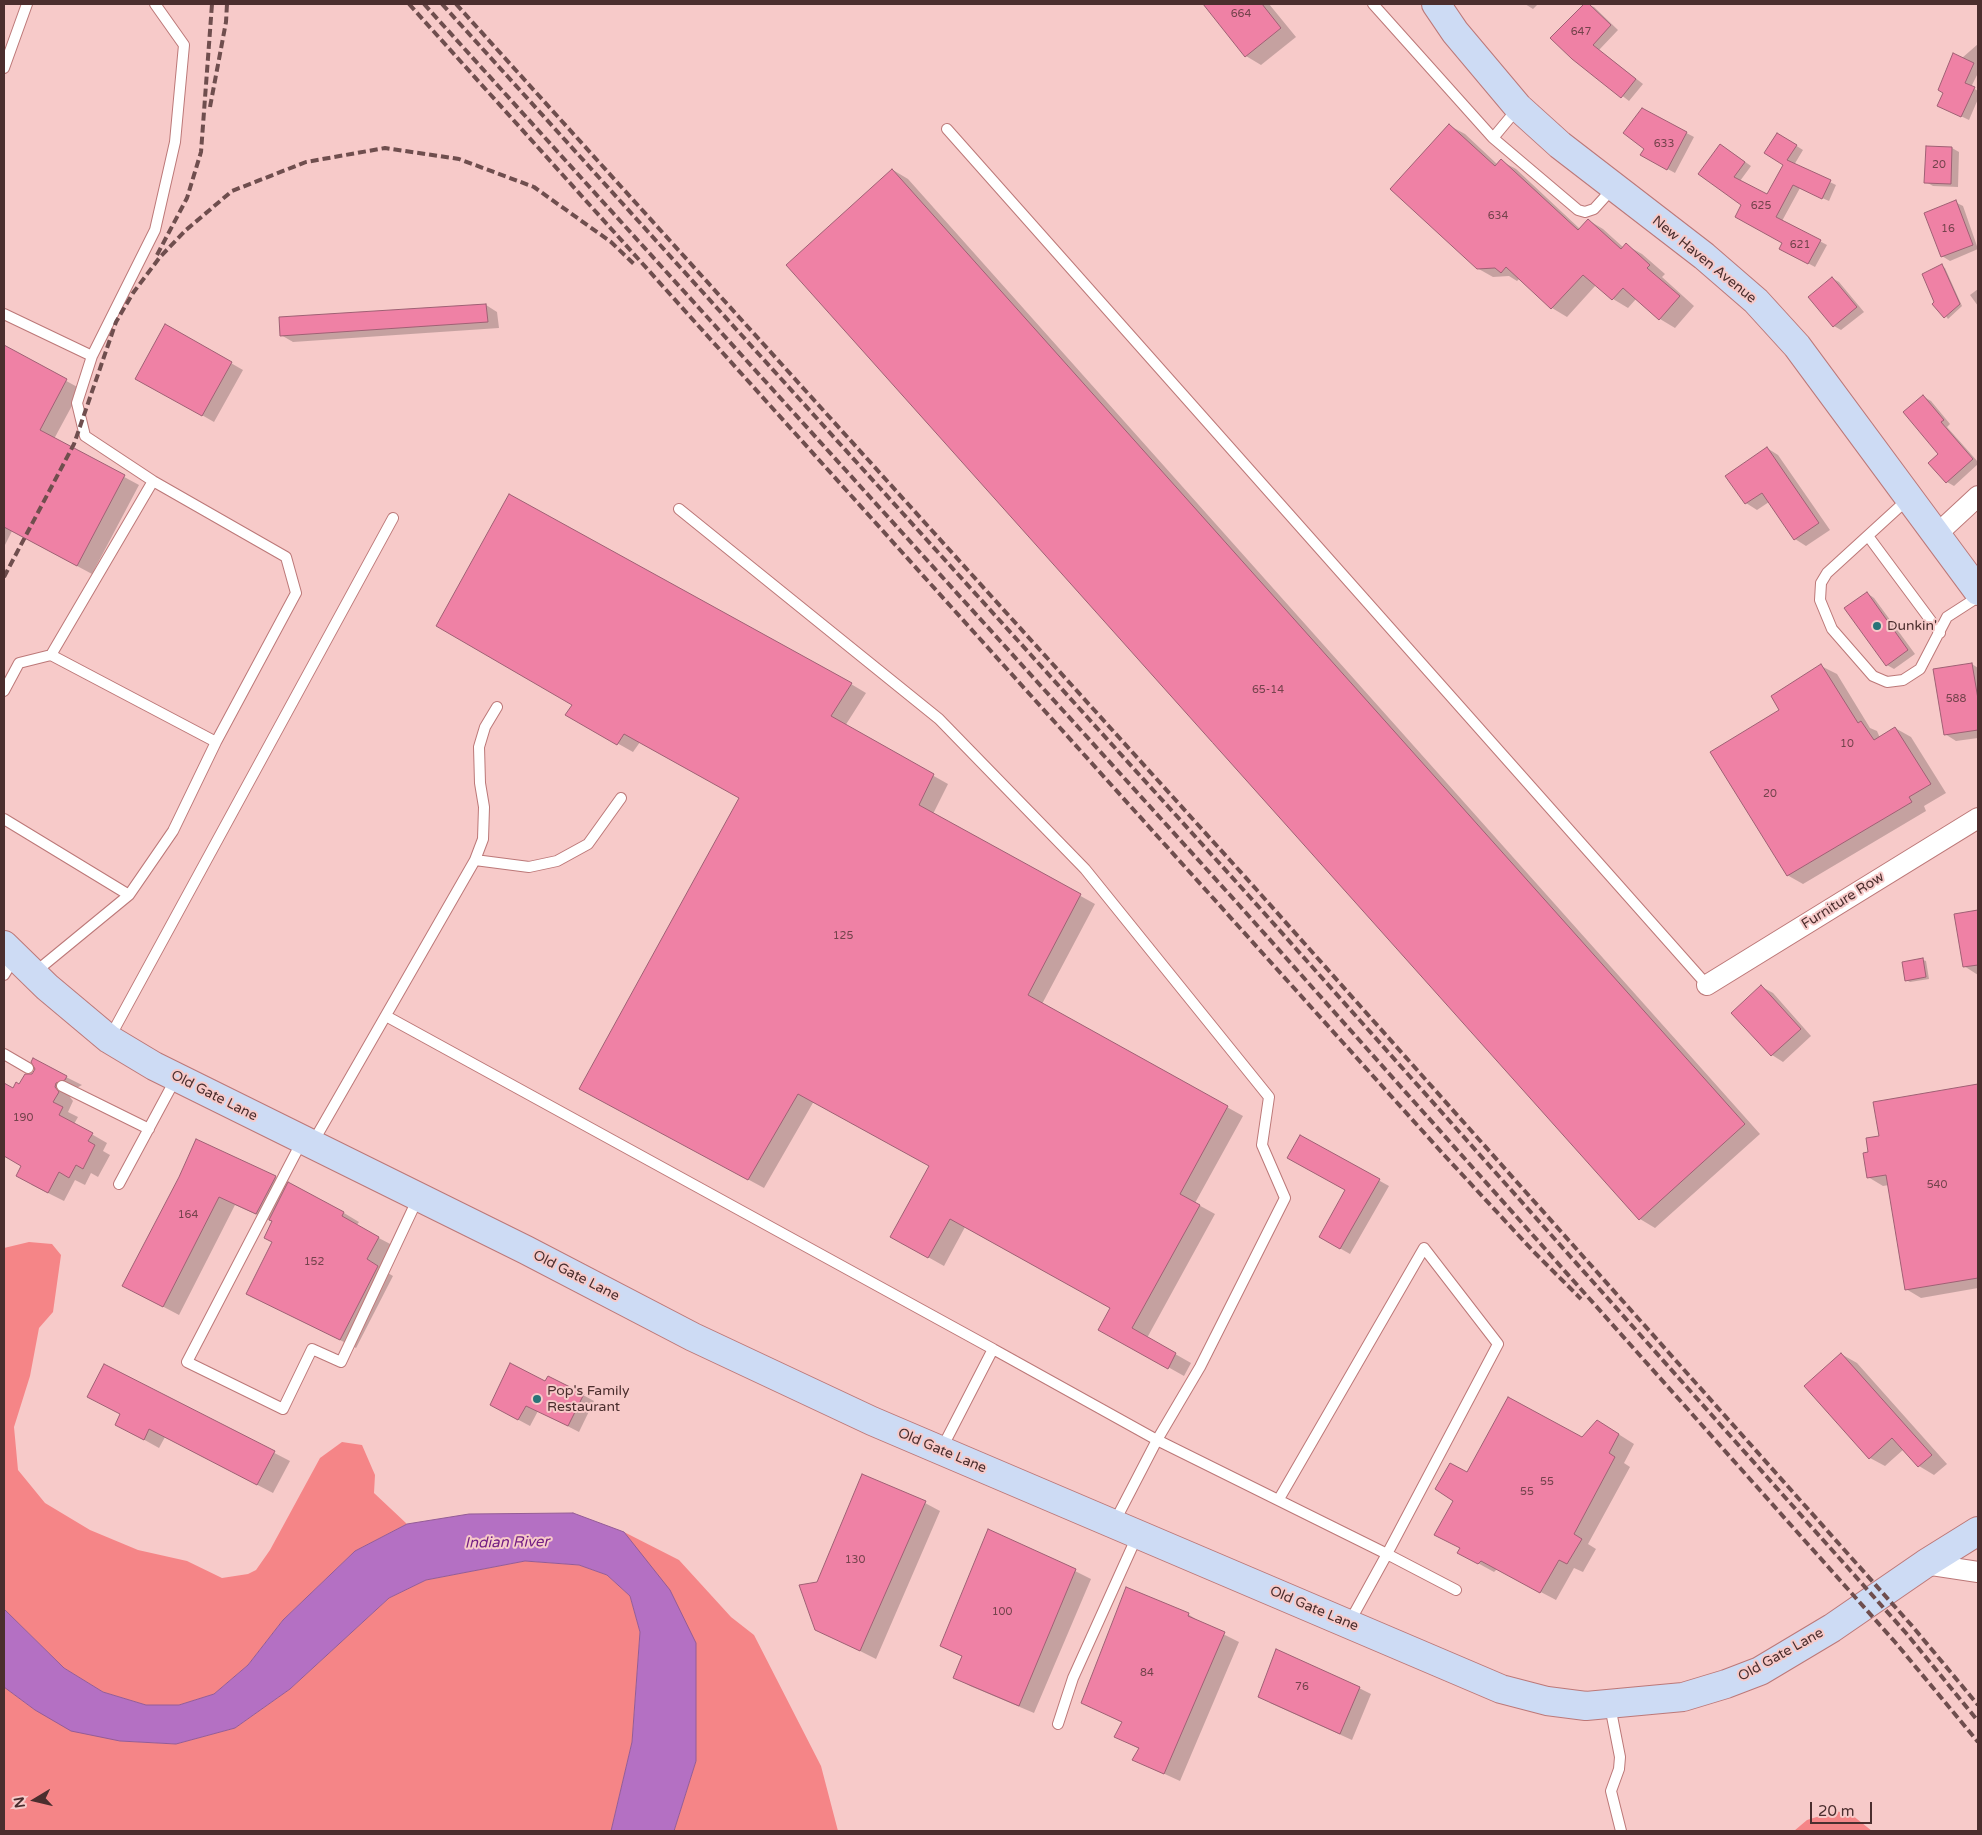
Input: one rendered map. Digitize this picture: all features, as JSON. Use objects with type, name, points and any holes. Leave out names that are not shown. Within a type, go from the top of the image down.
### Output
[{"type":"main road","name":"New Haven Avenue","points":[[1436,4],[1455,32],[1518,107],[1560,145],[1613,188],[1704,256],[1756,301],[1797,346],[1978,591]]},
{"type":"main road","name":"Old Gate Lane","points":[[14,963],[109,1039],[176,1077],[693,1336],[872,1421],[1501,1689],[1547,1701],[1586,1706],[1610,1706],[1683,1697],[1726,1684],[1760,1671],[1832,1628],[1925,1564],[1978,1531]]},
{"type":"street","points":[[1936,535],[1978,496]]},
{"type":"street","name":"Furniture Row","points":[[1707,985],[1978,818]]},
{"type":"street","points":[[1925,1564],[1978,1572]]},
{"type":"lane","points":[[4,68],[27,4]]},
{"type":"lane","points":[[14,963],[129,895],[173,831],[216,742],[296,593],[286,557],[153,480],[85,436],[77,403],[92,356],[155,230],[175,142],[184,45],[155,4]]},
{"type":"lane","points":[[1373,4],[1493,138],[1578,210],[1585,212],[1594,209],[1613,188]]},
{"type":"lane","points":[[1493,138],[1518,107]]},
{"type":"lane","points":[[947,129],[1707,985]]},
{"type":"lane","points":[[4,314],[92,356]]},
{"type":"lane","points":[[51,655],[153,480]]},
{"type":"lane","points":[[1909,498],[1827,573],[1821,583],[1820,600],[1832,629],[1873,676],[1887,682],[1903,680],[1920,669],[1947,617],[1978,597]]},
{"type":"lane","points":[[679,508],[939,719],[1085,869],[1269,1097],[1262,1145],[1285,1198],[1200,1367],[1157,1440],[1058,1724]]},
{"type":"lane","points":[[109,1039],[393,518]]},
{"type":"lane","points":[[1868,536],[1940,633]]},
{"type":"lane","points":[[4,691],[19,663],[51,655],[216,742]]},
{"type":"lane","points":[[418,1197],[341,1362],[312,1349],[283,1409],[187,1362],[307,1142],[386,1016],[475,860],[483,839],[484,807],[480,783],[479,747],[485,727],[497,707]]},
{"type":"lane","points":[[475,860],[529,867],[557,861],[588,844],[621,798]]},
{"type":"lane","points":[[4,819],[129,895]]},
{"type":"lane","points":[[386,1016],[1157,1440],[1279,1499],[1456,1590]]},
{"type":"lane","points":[[4,1054],[28,1068]]},
{"type":"lane","points":[[119,1184],[176,1077]]},
{"type":"lane","points":[[62,1086],[149,1129]]},
{"type":"lane","points":[[1279,1499],[1424,1248],[1498,1344],[1349,1624]]},
{"type":"lane","points":[[940,1450],[993,1349]]},
{"type":"lane","points":[[1610,1706],[1620,1757],[1619,1769],[1611,1791],[1621,1831]]},
{"type":"shaded area","points":[[29,1242],[52,1244],[61,1255],[53,1312],[39,1328],[30,1376],[14,1427],[18,1470],[45,1503],[90,1530],[138,1550],[187,1561],[222,1578],[248,1574],[256,1570],[270,1550],[320,1458],[342,1442],[362,1445],[375,1475],[374,1493],[407,1524],[355,1551],[283,1620],[248,1665],[214,1694],[179,1705],[146,1705],[103,1692],[64,1668],[4,1609],[4,1248]]},
{"type":"shaded area","points":[[624,1532],[679,1560],[731,1617],[754,1635],[821,1766],[838,1831],[674,1831],[696,1761]]},
{"type":"shaded area","points":[[525,1561],[579,1565],[607,1575],[630,1596],[640,1632],[632,1742],[611,1831],[4,1831],[4,1687],[35,1710],[120,1741],[176,1744],[235,1728],[290,1689],[389,1598],[426,1580]]},
{"type":"shaded area","points":[[1836,1811],[1852,1815],[1872,1831],[1794,1831],[1807,1820]]},
{"type":"water","name":"Indian River","points":[[573,1513],[624,1532],[670,1590],[696,1643],[696,1761],[674,1831],[611,1831],[632,1742],[640,1632],[630,1596],[607,1575],[579,1565],[525,1561],[426,1580],[389,1598],[290,1689],[235,1728],[176,1744],[120,1741],[71,1731],[35,1710],[4,1687],[4,1609],[64,1668],[103,1692],[146,1705],[179,1705],[214,1694],[248,1665],[283,1620],[355,1551],[407,1524],[469,1514]]},
{"type":"building","points":[[1203,4],[1262,4],[1281,28],[1245,57]]},
{"type":"building","points":[[1584,4],[1589,4],[1611,25],[1593,45],[1636,79],[1621,98],[1572,59],[1550,38]]},
{"type":"building","points":[[1953,53],[1974,63],[1965,83],[1975,87],[1961,117],[1937,106],[1943,93],[1938,90]]},
{"type":"building","points":[[1642,108],[1687,132],[1667,170],[1640,155],[1644,149],[1623,133]]},
{"type":"building","points":[[1449,124],[1495,166],[1501,159],[1578,230],[1588,219],[1621,249],[1626,243],[1650,265],[1647,268],[1680,296],[1659,320],[1623,288],[1612,300],[1583,275],[1551,309],[1506,267],[1501,273],[1495,268],[1477,269],[1390,189]]},
{"type":"building","points":[[1777,133],[1797,145],[1787,160],[1831,180],[1822,199],[1793,185],[1776,217],[1821,240],[1808,264],[1779,249],[1782,243],[1735,217],[1741,205],[1698,174],[1720,144],[1745,162],[1734,177],[1767,194],[1783,165],[1764,153]]},
{"type":"building","points":[[1926,146],[1952,147],[1951,184],[1924,183]]},
{"type":"building","points":[[892,169],[1745,1124],[1639,1220],[786,265]]},
{"type":"building","points":[[1956,200],[1973,245],[1941,257],[1924,213]]},
{"type":"building","points":[[1942,264],[1960,304],[1944,318],[1932,304],[1934,302],[1922,274]]},
{"type":"building","points":[[1832,277],[1857,307],[1833,327],[1808,297]]},
{"type":"building","points":[[486,304],[488,322],[280,336],[279,317]]},
{"type":"building","points":[[165,324],[232,362],[202,416],[135,379]]},
{"type":"building","points":[[4,345],[67,379],[40,430],[125,475],[77,566],[4,527]]},
{"type":"building","points":[[1923,395],[1944,420],[1941,422],[1973,459],[1946,483],[1928,463],[1938,454],[1903,412]]},
{"type":"building","points":[[1767,447],[1819,523],[1794,540],[1762,493],[1745,504],[1725,476]]},
{"type":"building","points":[[509,494],[852,683],[831,716],[934,774],[919,805],[1081,894],[1028,995],[1228,1106],[1180,1194],[1200,1205],[1132,1328],[1176,1353],[1168,1369],[1098,1330],[1110,1308],[950,1219],[928,1258],[890,1237],[929,1166],[798,1094],[748,1180],[579,1089],[739,798],[624,734],[617,745],[565,715],[572,705],[436,626]]},
{"type":"building","points":[[1867,592],[1908,650],[1886,666],[1844,608]]},
{"type":"building","points":[[1972,663],[1978,699],[1978,730],[1944,735],[1933,669]]},
{"type":"building","points":[[1821,664],[1858,723],[1861,721],[1874,740],[1895,727],[1931,784],[1909,797],[1912,802],[1787,876],[1710,752],[1779,710],[1771,696]]},
{"type":"building","points":[[1978,910],[1978,965],[1963,967],[1954,914]]},
{"type":"building","points":[[1923,958],[1926,977],[1905,981],[1902,962]]},
{"type":"building","points":[[1761,985],[1801,1029],[1771,1056],[1731,1013]]},
{"type":"building","points":[[33,1058],[67,1076],[65,1080],[56,1083],[55,1087],[59,1092],[53,1102],[63,1107],[59,1115],[93,1133],[88,1141],[95,1145],[83,1169],[76,1165],[69,1178],[59,1172],[48,1193],[16,1176],[21,1166],[4,1156],[4,1083],[13,1088],[16,1082],[19,1084],[25,1074],[32,1074],[35,1069],[31,1062]]},
{"type":"building","points":[[1978,1084],[1978,1278],[1905,1290],[1886,1175],[1867,1178],[1863,1153],[1868,1152],[1866,1138],[1879,1136],[1873,1102]]},
{"type":"building","points":[[1300,1135],[1380,1179],[1340,1249],[1319,1237],[1345,1190],[1287,1158]]},
{"type":"building","points":[[196,1139],[276,1176],[256,1214],[219,1197],[163,1307],[122,1286],[179,1177]]},
{"type":"building","points":[[288,1182],[344,1212],[342,1216],[379,1237],[367,1259],[378,1266],[340,1340],[246,1294],[272,1242],[264,1238],[272,1221],[269,1220]]},
{"type":"building","points":[[1841,1353],[1932,1455],[1918,1467],[1892,1438],[1869,1459],[1804,1386]]},
{"type":"building","name":"Pop's Family Restaurant","points":[[510,1363],[545,1381],[548,1376],[584,1394],[568,1426],[526,1406],[518,1420],[490,1405]]},
{"type":"building","points":[[104,1364],[275,1451],[257,1485],[149,1429],[144,1440],[115,1425],[120,1414],[87,1397]]},
{"type":"building","points":[[1508,1397],[1582,1437],[1597,1420],[1619,1434],[1609,1453],[1615,1457],[1574,1534],[1582,1539],[1567,1564],[1559,1560],[1540,1593],[1481,1561],[1478,1564],[1457,1553],[1460,1548],[1434,1535],[1453,1501],[1435,1489],[1450,1463],[1467,1472]]},
{"type":"building","points":[[862,1474],[926,1501],[860,1651],[815,1630],[799,1585],[817,1582]]},
{"type":"building","points":[[988,1529],[1076,1569],[1019,1706],[953,1678],[962,1656],[940,1646]]},
{"type":"building","points":[[1126,1587],[1189,1613],[1188,1616],[1225,1632],[1164,1774],[1132,1760],[1139,1748],[1114,1737],[1122,1722],[1081,1703]]},
{"type":"building","points":[[1276,1649],[1360,1687],[1340,1734],[1258,1697]]},
{"type":"railway","points":[[157,255],[187,198],[201,152],[212,4]]},
{"type":"railway","points":[[210,107],[226,22],[227,4]]},
{"type":"railway","points":[[409,4],[1445,1156],[1533,1251],[1581,1299]]},
{"type":"railway","points":[[424,4],[1239,905],[1895,1642],[1978,1742]]},
{"type":"railway","points":[[442,4],[1249,896],[1906,1633],[1978,1721]]},
{"type":"railway","points":[[456,4],[1256,889],[1913,1627],[1978,1705]]},
{"type":"railway","points":[[4,577],[74,444],[116,322],[133,293],[160,257],[186,230],[232,191],[306,162],[385,148],[459,159],[534,187],[611,242],[635,265]]},
{"type":"place","name":"Dunkin'","points":[[1877,626]]},
{"type":"place","name":"Pop's Family Restaurant","points":[[537,1399]]}]
